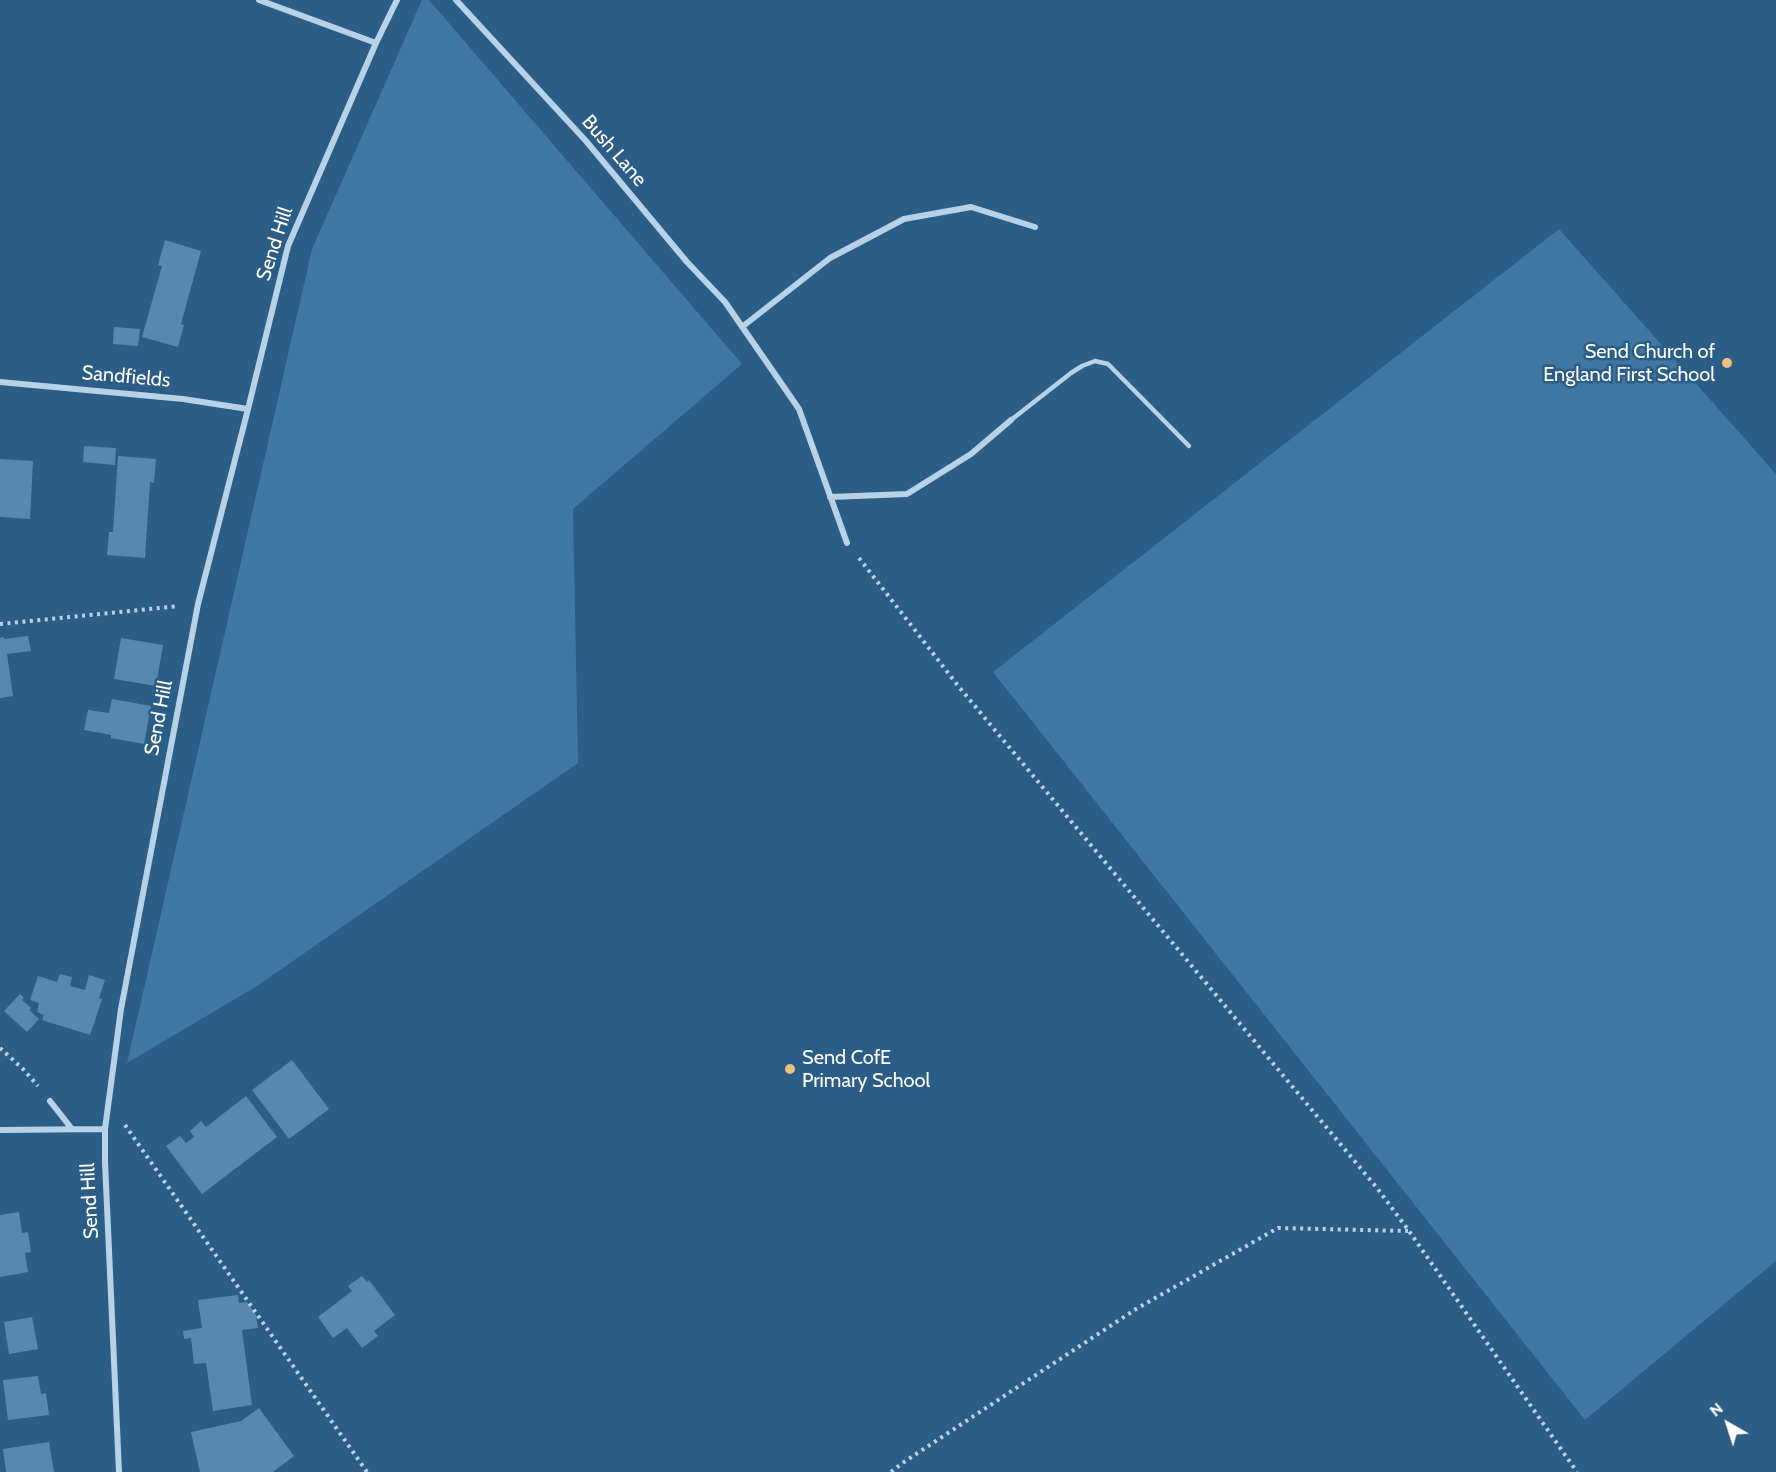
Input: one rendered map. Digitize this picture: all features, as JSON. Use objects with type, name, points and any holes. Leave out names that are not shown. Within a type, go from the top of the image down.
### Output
[{"type":"street","points":[[259,0],[376,43]]},
{"type":"street","name":"Send Hill","points":[[119,1472],[105,1129],[121,1009],[198,604],[288,246],[376,43],[398,0]]},
{"type":"street","name":"Bush Lane","points":[[456,0],[586,141],[687,262],[725,302],[799,410],[847,543]]},
{"type":"street","points":[[742,327],[830,258],[904,219],[971,207],[1035,227]]},
{"type":"street","name":"Sandfields","points":[[0,382],[183,399],[248,409]]},
{"type":"street","points":[[830,497],[907,494],[970,454],[1011,420]]},
{"type":"street","points":[[50,1101],[72,1129]]},
{"type":"street","points":[[0,1130],[105,1129]]},
{"type":"lane","points":[[1011,420],[1071,373],[1095,361],[1108,364],[1189,446]]},
{"type":"path","points":[[847,543],[959,687],[1370,1179],[1409,1231],[1577,1472]]},
{"type":"path","points":[[0,624],[198,604]]},
{"type":"path","points":[[0,1048],[23,1069],[50,1101]]},
{"type":"path","points":[[108,1100],[367,1472]]},
{"type":"path","points":[[891,1472],[1136,1309],[1278,1228],[1409,1231]]},
{"type":"shaded area","points":[[422,0],[429,0],[742,364],[573,509],[578,763],[257,986],[127,1063],[312,249]]},
{"type":"shaded area","points":[[1559,229],[1776,474],[1776,1261],[1585,1420],[993,672]]},
{"type":"building","points":[[165,240],[201,251],[181,324],[184,325],[178,347],[142,337],[162,266],[158,265]]},
{"type":"building","points":[[114,327],[140,329],[138,346],[113,344]]},
{"type":"building","points":[[84,446],[116,448],[115,465],[83,462]]},
{"type":"building","points":[[118,456],[156,459],[154,483],[150,482],[145,558],[107,555],[109,532],[113,532]]},
{"type":"building","points":[[0,459],[33,461],[30,519],[0,517]]},
{"type":"building","points":[[28,636],[31,651],[7,654],[13,696],[0,698],[0,638]]},
{"type":"building","points":[[121,638],[163,645],[156,686],[114,679]]},
{"type":"building","points":[[112,699],[151,706],[144,744],[84,730],[88,710],[109,713]]},
{"type":"building","points":[[60,974],[72,977],[70,986],[85,990],[89,975],[105,980],[99,998],[102,999],[90,1035],[42,1020],[44,1015],[37,1012],[39,1003],[30,1000],[38,976],[57,982]]},
{"type":"building","points":[[20,994],[24,998],[22,1000],[31,1008],[29,1010],[39,1019],[27,1032],[4,1011]]},
{"type":"building","points":[[292,1060],[329,1109],[289,1139],[252,1090]]},
{"type":"building","points":[[246,1096],[277,1137],[202,1194],[166,1146],[180,1136],[186,1143],[194,1137],[190,1131],[201,1121],[206,1127]]},
{"type":"building","points":[[19,1212],[22,1233],[28,1232],[31,1252],[25,1253],[28,1272],[0,1277],[0,1215]]},
{"type":"building","points":[[362,1276],[367,1282],[369,1280],[395,1315],[374,1331],[378,1336],[362,1348],[347,1328],[333,1338],[318,1317],[352,1291],[348,1286]]},
{"type":"building","points":[[238,1295],[239,1303],[247,1302],[256,1315],[258,1328],[242,1330],[252,1405],[213,1411],[206,1363],[194,1364],[191,1338],[184,1339],[183,1331],[202,1328],[198,1300]]},
{"type":"building","points":[[32,1317],[38,1349],[9,1354],[4,1322]]},
{"type":"building","points":[[38,1376],[41,1394],[46,1393],[49,1415],[8,1420],[3,1380]]},
{"type":"building","points":[[259,1408],[294,1456],[273,1472],[200,1472],[191,1432],[241,1421]]},
{"type":"building","points":[[49,1442],[54,1472],[6,1472],[3,1449]]},
{"type":"place","name":"Send Church of England First School","points":[[1727,363]]},
{"type":"place","name":"Send CofE Primary School","points":[[790,1069]]}]
